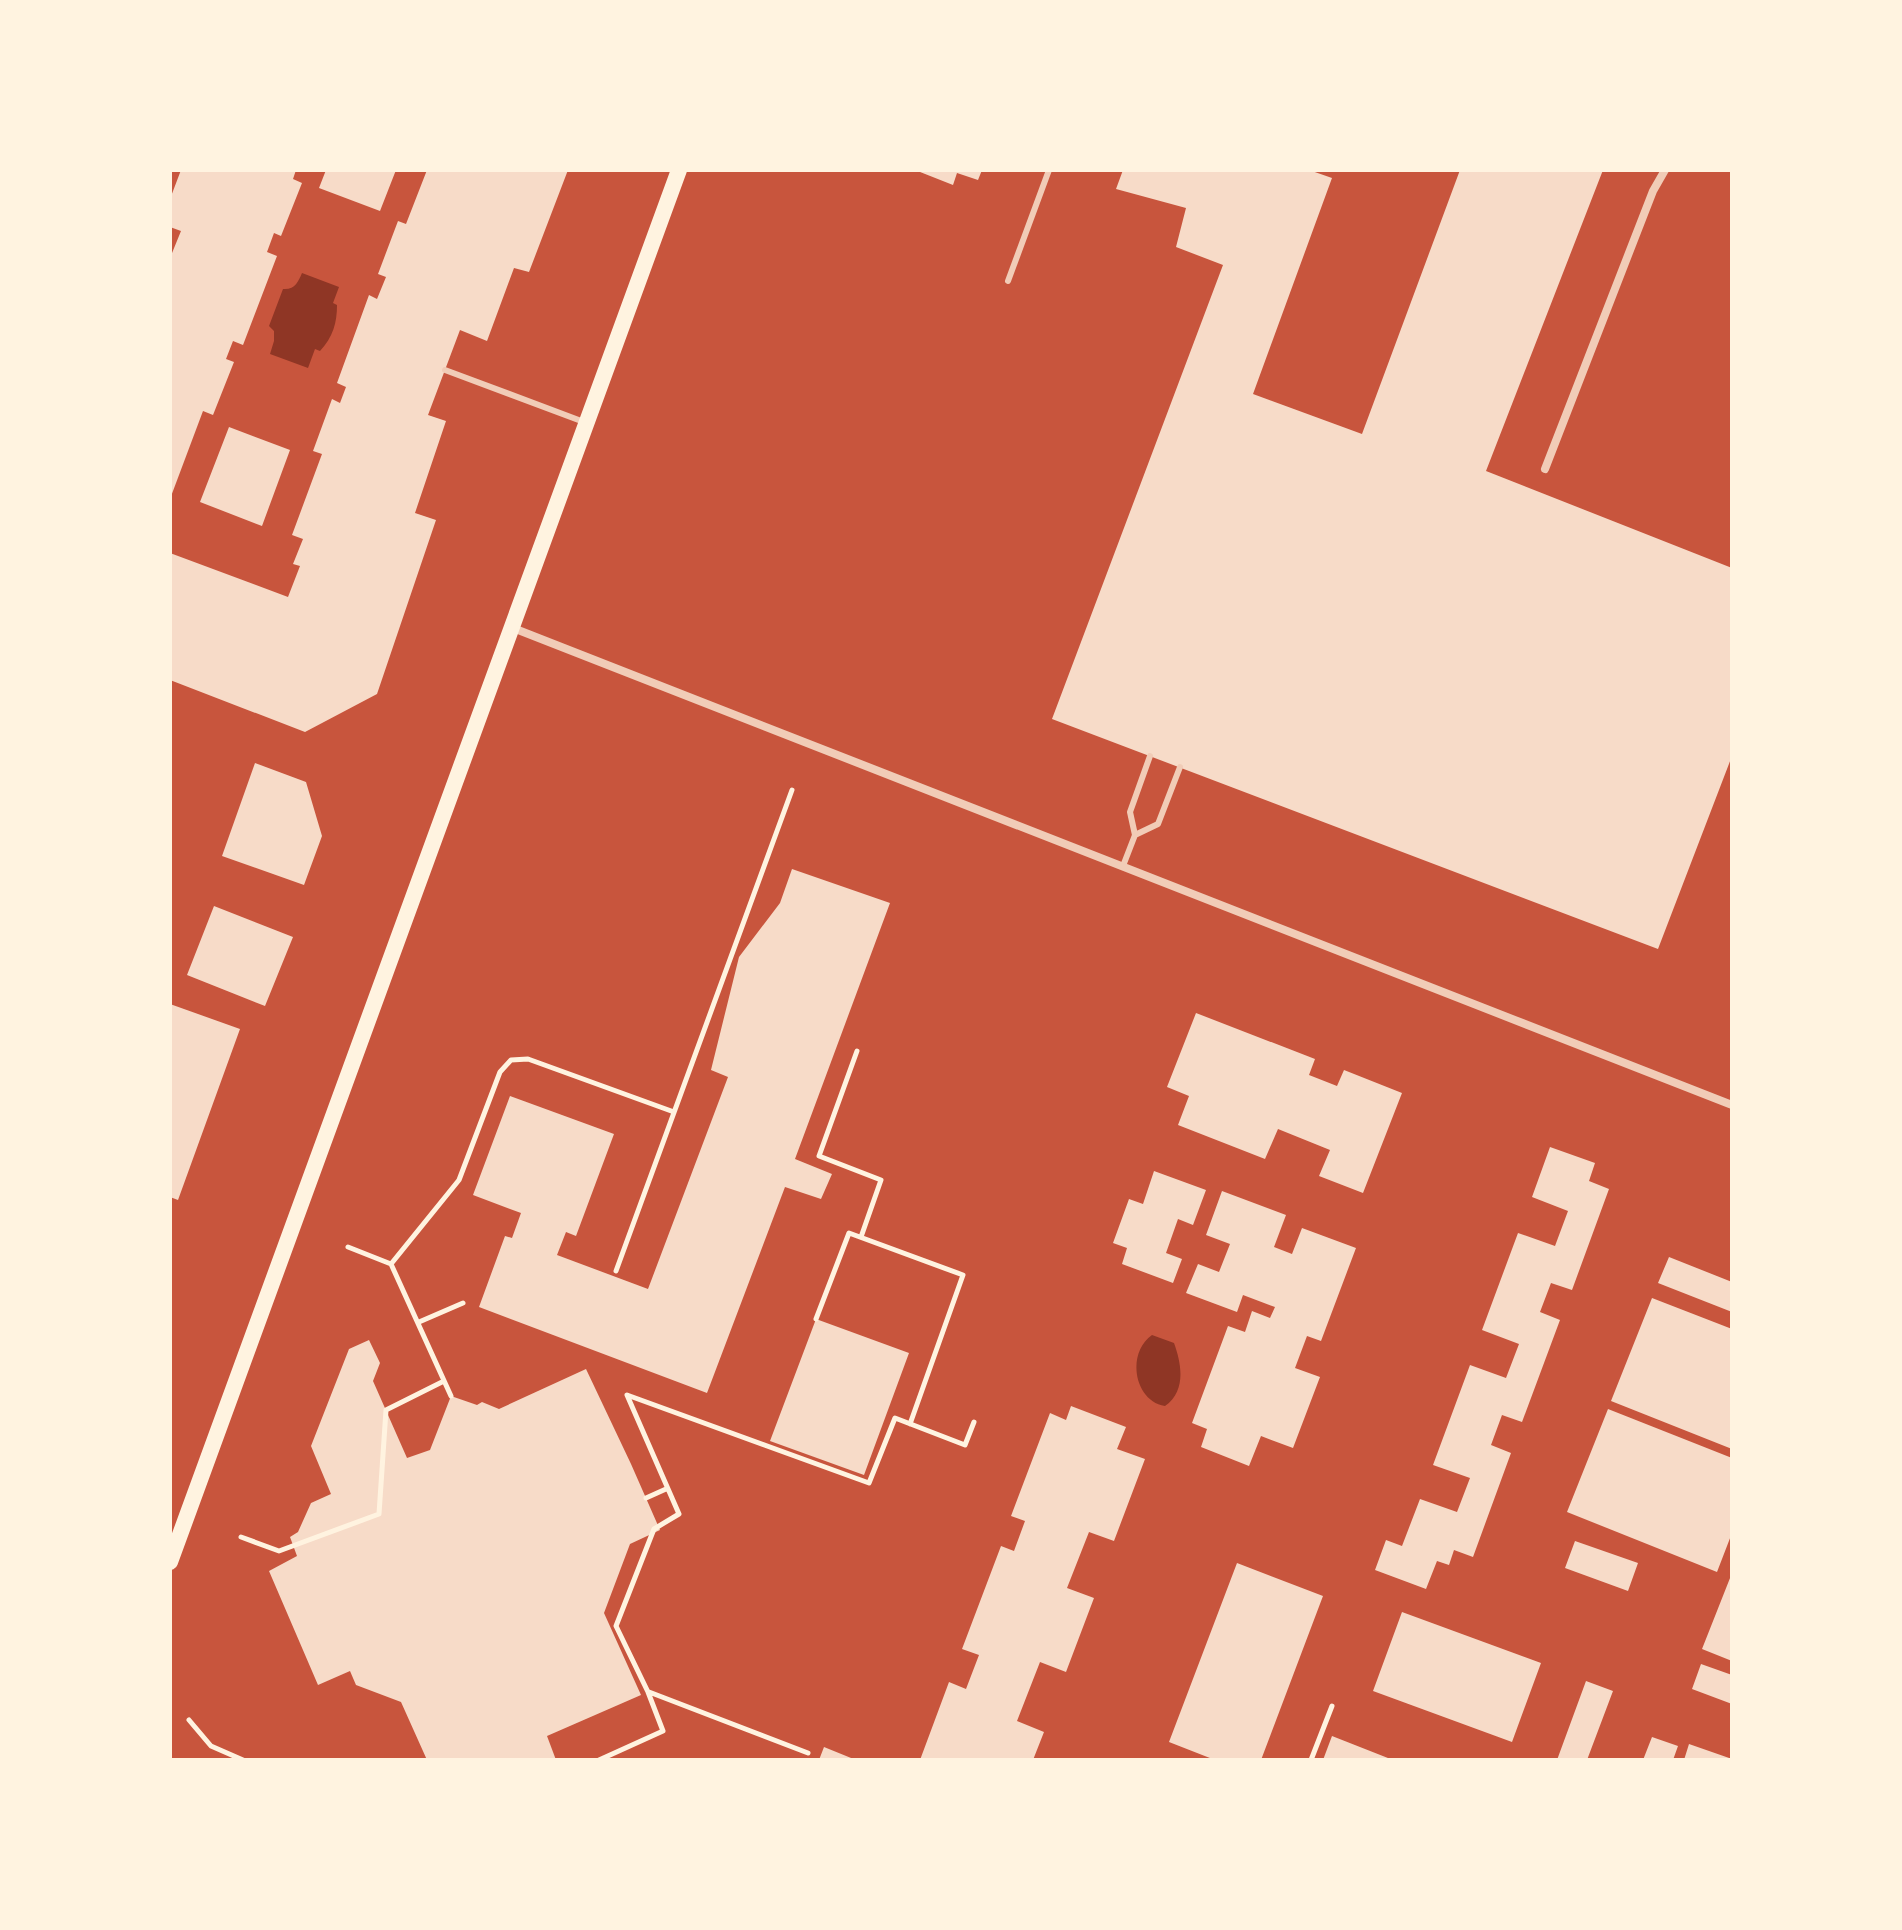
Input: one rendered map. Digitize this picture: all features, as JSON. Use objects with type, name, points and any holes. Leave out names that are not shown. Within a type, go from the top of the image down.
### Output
[{"type":"main road","points":[[170,1562],[679,170]]},
{"type":"street","points":[[1545,469],[1653,191],[1665,170]]},
{"type":"street","points":[[513,628],[1732,1105]]},
{"type":"lane","points":[[1008,281],[1049,170]]},
{"type":"lane","points":[[445,370],[587,423]]},
{"type":"lane","points":[[1123,866],[1135,835],[1130,812],[1150,756]]},
{"type":"lane","points":[[1135,835],[1158,824],[1180,767]]},
{"type":"path","points":[[616,1271],[792,790]]},
{"type":"path","points":[[857,1051],[819,1156],[881,1180],[861,1237]]},
{"type":"path","points":[[391,1264],[459,1180],[500,1072],[511,1060],[528,1059],[674,1112]]},
{"type":"path","points":[[816,1319],[849,1233],[963,1275],[910,1424]]},
{"type":"path","points":[[348,1247],[391,1264],[451,1396]]},
{"type":"path","points":[[419,1322],[463,1303]]},
{"type":"path","points":[[241,1537],[279,1551],[379,1514],[386,1410],[444,1381]]},
{"type":"path","points":[[599,1760],[663,1731],[616,1626],[654,1529],[679,1514],[627,1395],[869,1483],[895,1418],[965,1445],[974,1422]]},
{"type":"path","points":[[646,1498],[666,1489]]},
{"type":"path","points":[[648,1692],[808,1753]]},
{"type":"path","points":[[1311,1760],[1332,1706]]},
{"type":"path","points":[[189,1720],[211,1746],[243,1760]]},
{"type":"shaded area","points":[[302,273],[339,287],[333,303],[337,305],[333,330],[320,351],[315,349],[308,368],[270,354],[274,331],[269,326],[283,289],[293,287]]},
{"type":"shaded area","points":[[1152,1335],[1174,1343],[1179,1360],[1179,1385],[1172,1400],[1165,1406],[1146,1395],[1137,1375],[1139,1353]]},
{"type":"building","points":[[181,170],[296,170],[293,179],[302,183],[281,236],[274,233],[267,252],[277,256],[243,345],[233,341],[226,359],[234,362],[213,415],[203,411],[170,499],[170,258],[181,231],[170,227],[170,199]]},
{"type":"building","points":[[326,170],[396,170],[380,211],[319,188]]},
{"type":"building","points":[[427,170],[568,170],[529,272],[514,268],[487,341],[460,330],[428,415],[446,421],[415,513],[436,520],[377,694],[305,732],[170,680],[170,553],[288,597],[300,566],[293,564],[303,539],[292,535],[322,454],[313,451],[332,399],[340,403],[346,387],[337,383],[369,295],[377,299],[386,277],[378,274],[398,221],[406,224]]},
{"type":"building","points":[[915,170],[982,170],[978,180],[957,173],[953,185]]},
{"type":"building","points":[[1123,170],[1309,170],[1332,178],[1253,394],[1362,434],[1460,170],[1603,170],[1486,471],[1732,568],[1732,756],[1658,949],[1052,719],[1223,265],[1176,247],[1186,208],[1116,189]]},
{"type":"building","points":[[229,427],[290,450],[262,526],[200,502]]},
{"type":"building","points":[[255,763],[306,782],[322,836],[304,885],[222,856]]},
{"type":"building","points":[[792,869],[890,903],[795,1159],[832,1174],[821,1199],[785,1187],[707,1393],[479,1307],[505,1236],[512,1238],[521,1213],[473,1195],[510,1096],[614,1134],[576,1236],[566,1232],[557,1255],[648,1289],[728,1077],[711,1070],[739,957],[780,903]]},
{"type":"building","points":[[214,906],[293,937],[265,1006],[187,975]]},
{"type":"building","points":[[170,1004],[240,1029],[178,1200],[170,1197]]},
{"type":"building","points":[[1196,1013],[1315,1059],[1309,1075],[1337,1086],[1344,1070],[1402,1093],[1363,1193],[1319,1176],[1330,1150],[1278,1129],[1265,1159],[1178,1125],[1189,1096],[1167,1087]]},
{"type":"building","points":[[1550,1147],[1595,1163],[1589,1181],[1609,1189],[1572,1290],[1551,1283],[1540,1312],[1560,1320],[1522,1422],[1502,1415],[1491,1445],[1511,1453],[1473,1557],[1454,1550],[1449,1565],[1437,1561],[1426,1589],[1375,1570],[1386,1540],[1402,1546],[1420,1499],[1457,1512],[1470,1478],[1433,1465],[1470,1365],[1506,1378],[1519,1344],[1482,1330],[1518,1233],[1555,1246],[1568,1211],[1532,1197]]},
{"type":"building","points":[[1154,1171],[1206,1190],[1193,1225],[1178,1219],[1166,1253],[1182,1259],[1173,1283],[1122,1264],[1127,1248],[1113,1243],[1129,1199],[1143,1204]]},
{"type":"building","points":[[1222,1191],[1286,1215],[1274,1247],[1292,1254],[1302,1228],[1356,1248],[1321,1341],[1307,1336],[1295,1368],[1320,1377],[1293,1448],[1261,1436],[1249,1466],[1201,1447],[1207,1429],[1192,1423],[1228,1326],[1245,1332],[1252,1311],[1270,1318],[1275,1307],[1243,1295],[1237,1312],[1186,1293],[1198,1264],[1219,1272],[1230,1244],[1206,1235]]},
{"type":"building","points":[[1669,1257],[1732,1282],[1732,1312],[1658,1283]]},
{"type":"building","points":[[1652,1298],[1732,1329],[1732,1449],[1611,1401]]},
{"type":"building","points":[[816,1319],[909,1353],[864,1475],[770,1441]]},
{"type":"building","points":[[369,1340],[380,1363],[373,1381],[407,1458],[430,1450],[451,1396],[499,1409],[586,1369],[631,1464],[660,1530],[630,1544],[604,1613],[641,1695],[547,1736],[556,1760],[427,1760],[401,1702],[356,1685],[350,1671],[318,1685],[269,1571],[297,1556],[290,1537],[298,1532],[311,1503],[331,1494],[311,1446],[349,1349]]},
{"type":"building","points":[[1071,1406],[1126,1427],[1117,1449],[1145,1459],[1114,1541],[1089,1532],[1067,1588],[1094,1598],[1066,1672],[1040,1662],[1017,1721],[1044,1732],[1033,1760],[920,1760],[949,1682],[966,1689],[979,1655],[962,1649],[1001,1546],[1014,1551],[1025,1521],[1011,1516],[1050,1413],[1066,1420]]},
{"type":"building","points":[[1608,1409],[1732,1458],[1732,1533],[1717,1572],[1567,1512]]},
{"type":"building","points":[[1575,1541],[1638,1563],[1628,1591],[1565,1568]]},
{"type":"building","points":[[1237,1563],[1323,1596],[1261,1760],[1215,1760],[1169,1742]]},
{"type":"building","points":[[1732,1573],[1732,1661],[1702,1649]]},
{"type":"building","points":[[1402,1612],[1541,1663],[1512,1742],[1373,1691]]},
{"type":"building","points":[[1701,1664],[1732,1675],[1732,1704],[1692,1689]]},
{"type":"building","points":[[1586,1681],[1613,1691],[1587,1760],[1557,1760]]},
{"type":"building","points":[[1332,1736],[1393,1760],[1323,1760]]},
{"type":"building","points":[[1652,1737],[1678,1746],[1673,1760],[1643,1760]]},
{"type":"building","points":[[1689,1744],[1732,1759],[1732,1760],[1684,1760]]},
{"type":"building","points":[[824,1747],[856,1760],[819,1760]]}]
